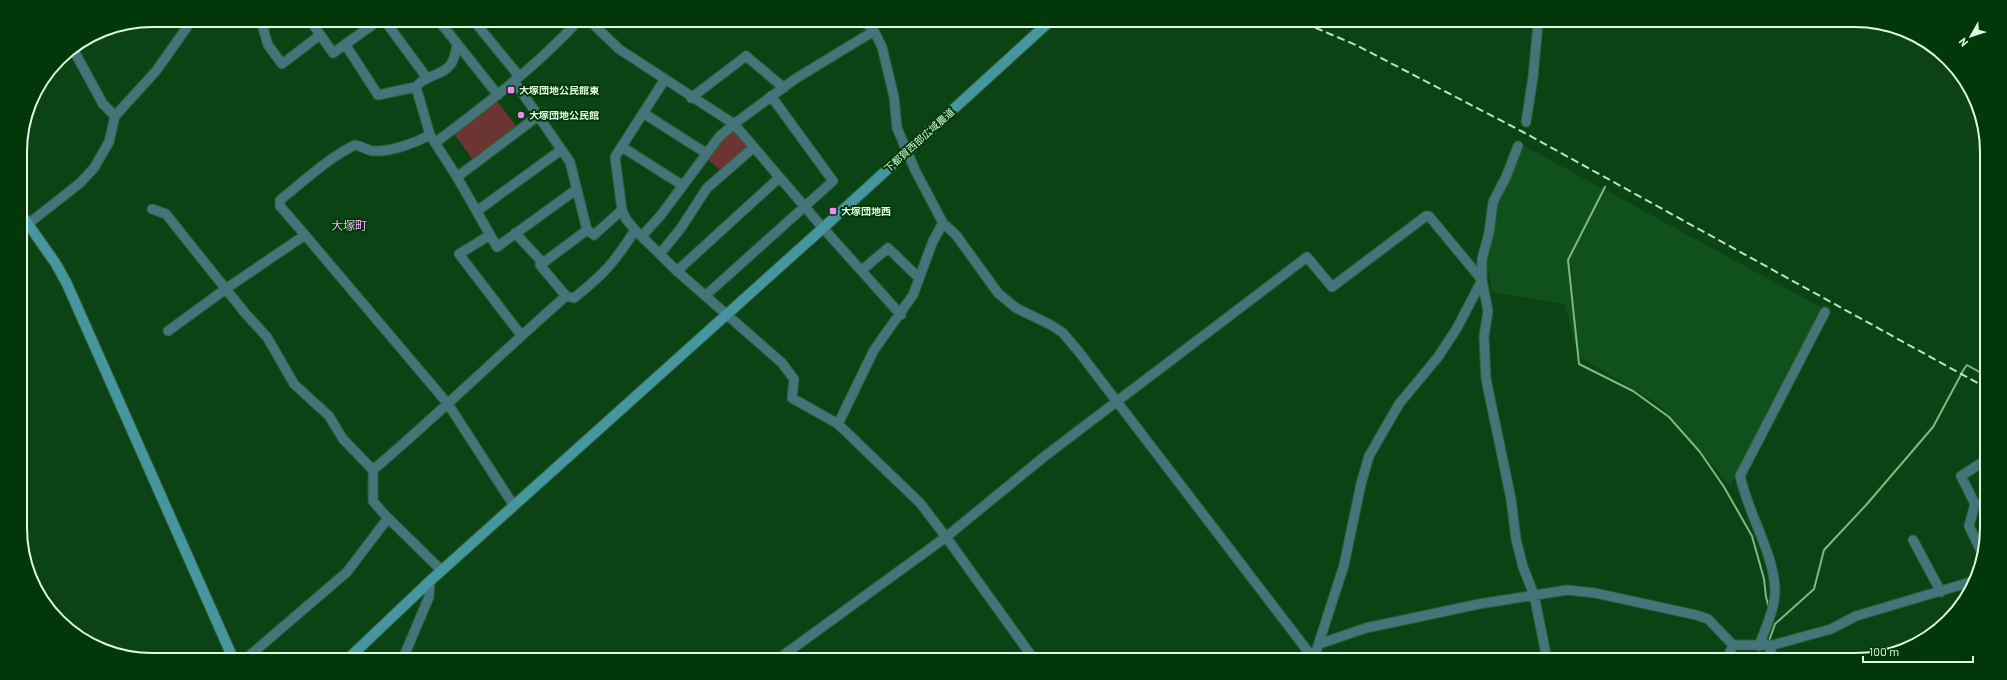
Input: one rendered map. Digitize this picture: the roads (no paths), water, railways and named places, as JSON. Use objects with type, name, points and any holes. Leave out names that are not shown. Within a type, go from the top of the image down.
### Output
[{"type":"street","points":[[187,27],[156,71],[115,116],[109,142],[94,168],[80,183],[28,224],[67,284],[231,653]]},
{"type":"street","points":[[263,27],[262,28],[268,45],[282,64],[320,35]]},
{"type":"street","points":[[315,27],[333,53],[366,27]]},
{"type":"street","points":[[389,27],[427,78]]},
{"type":"street","points":[[443,27],[498,95]]},
{"type":"street","points":[[478,27],[517,79],[538,116],[570,162],[587,230],[594,235],[622,210]]},
{"type":"street","points":[[435,143],[517,79],[559,42],[573,27]]},
{"type":"street","points":[[596,27],[618,49],[665,79],[691,98],[734,124],[779,178],[901,315]]},
{"type":"street","points":[[870,27],[874,31],[886,62],[894,97],[897,128],[906,152],[943,223],[956,235],[998,293],[1016,308],[1040,319],[1063,333],[1309,653]]},
{"type":"street","name":"下都賀西部広域農道","points":[[353,653],[430,581],[823,228],[1043,27]]},
{"type":"street","points":[[1526,122],[1533,77],[1538,27]]},
{"type":"street","points":[[587,230],[540,265],[566,296],[574,298],[609,269],[639,233],[661,214],[706,153],[719,137],[734,124],[771,96],[817,65],[874,31]]},
{"type":"street","points":[[345,44],[378,94],[416,87],[420,82],[443,71],[451,64],[457,45]]},
{"type":"street","points":[[76,54],[103,104],[115,116]]},
{"type":"street","points":[[691,98],[746,56],[784,88]]},
{"type":"street","points":[[665,79],[615,157],[622,210],[626,219],[677,271],[782,363],[794,379],[792,398],[838,424],[920,503],[946,536],[1029,653]]},
{"type":"street","points":[[416,87],[430,135],[457,177],[497,247],[577,189]]},
{"type":"street","points":[[705,296],[833,181],[771,96]]},
{"type":"street","points":[[643,113],[706,153]]},
{"type":"street","points":[[457,177],[538,116]]},
{"type":"street","points":[[430,135],[400,147],[373,151],[355,144],[280,200],[280,206],[448,404],[514,506]]},
{"type":"street","points":[[1518,146],[1506,177],[1493,202],[1489,233],[1482,259],[1482,280],[1488,311],[1484,336],[1486,379],[1512,499],[1516,539],[1523,567],[1534,595],[1546,653]]},
{"type":"street","points":[[622,147],[682,185]]},
{"type":"street","points":[[660,254],[681,228],[707,188],[754,147]]},
{"type":"street","points":[[476,211],[562,150]]},
{"type":"street","points":[[677,271],[779,178]]},
{"type":"street","points":[[152,209],[166,214],[227,288],[245,313],[267,337],[294,384],[329,416],[343,438],[373,470],[373,501],[388,518],[442,571]]},
{"type":"street","points":[[786,653],[946,536],[1116,400],[1306,257],[1332,287],[1423,216],[1429,216],[1482,280]]},
{"type":"street","points":[[838,424],[874,350],[901,315],[913,295],[918,278],[933,241],[943,223]]},
{"type":"street","points":[[515,233],[543,262]]},
{"type":"street","points":[[168,331],[227,288],[305,235]]},
{"type":"street","points":[[490,235],[459,254],[521,334]]},
{"type":"street","points":[[862,270],[888,248],[918,278]]},
{"type":"street","points":[[1315,653],[1344,565],[1369,456],[1399,404],[1438,357],[1457,328],[1482,280]]},
{"type":"street","points":[[373,470],[448,404],[521,334],[566,296]]},
{"type":"street","points":[[1759,646],[1772,610],[1775,591],[1771,567],[1743,492],[1740,476],[1825,312]]},
{"type":"street","points":[[1979,546],[1969,526],[1975,504],[1961,476],[1980,464]]},
{"type":"street","points":[[252,653],[347,572],[388,518]]},
{"type":"street","points":[[1913,540],[1941,592]]},
{"type":"street","points":[[405,653],[429,597],[430,581]]},
{"type":"street","points":[[1319,644],[1366,628],[1534,595],[1567,590],[1595,593],[1677,610],[1708,619],[1733,645],[1773,645],[1832,629],[1856,616],[1966,584]]},
{"type":"street","points":[[1730,653],[1733,645]]},
{"type":"street","points":[[1770,653],[1773,645]]},
{"type":"waterway","points":[[1605,187],[1568,260],[1579,364],[1633,391],[1669,417],[1700,452],[1724,487],[1752,536],[1764,579],[1769,608]]},
{"type":"waterway","points":[[1769,641],[1775,624],[1814,589],[1824,550],[1867,504],[1933,427],[1967,365],[1980,372]]},
{"type":"railway","points":[[1313,27],[1356,45],[1523,132],[1980,384]]},
{"type":"place","name":"大塚団地公民館東","points":[[511,90]]},
{"type":"place","name":"大塚団地公民館","points":[[521,115]]},
{"type":"place","name":"大塚団地西","points":[[833,211]]},
{"type":"district","name":"大塚町","points":[[349,226]]}]
